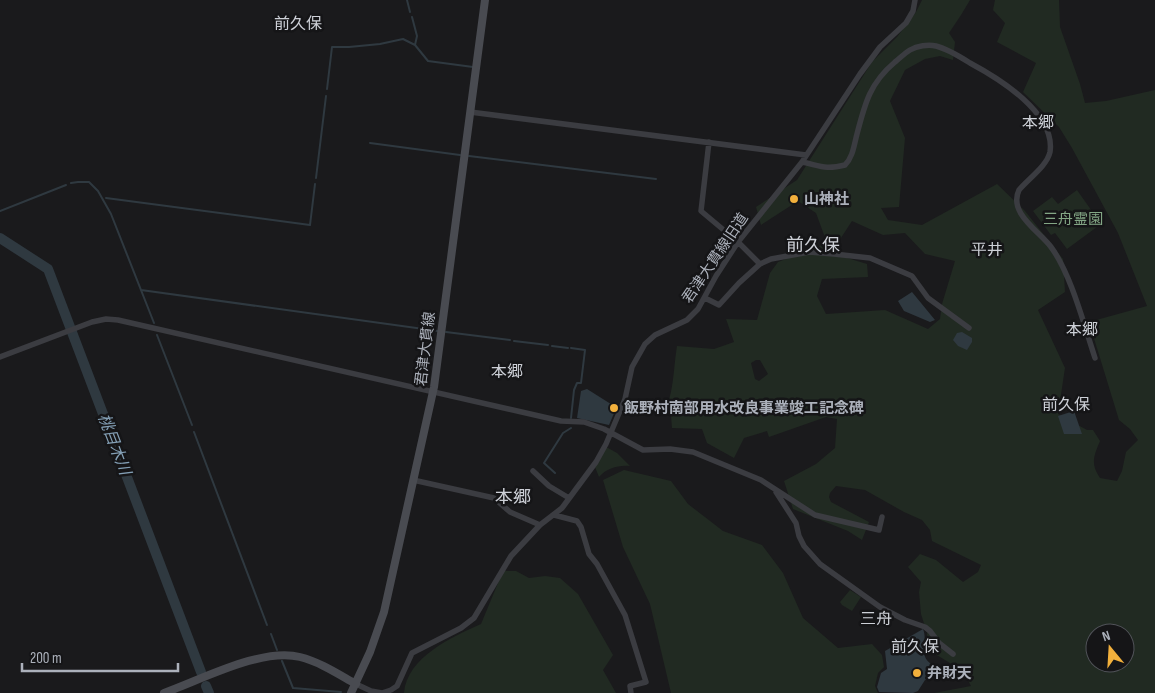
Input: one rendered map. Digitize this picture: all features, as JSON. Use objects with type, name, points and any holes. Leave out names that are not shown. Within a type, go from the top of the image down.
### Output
[{"type":"main road","name":"君津大貫線","points":[[351,693],[380,627],[433,392],[485,0]]},
{"type":"main road","points":[[164,693],[246,662],[275,655],[290,654],[318,662],[356,684]]},
{"type":"street","name":"君津大貫線旧道","points":[[397,686],[412,653],[461,628],[474,618],[511,556],[569,498],[596,462],[611,432],[625,399],[632,367],[642,349],[655,335],[687,320],[698,310],[716,276],[738,242],[802,162],[880,47],[906,23],[913,11],[914,0]]},
{"type":"street","points":[[802,162],[830,169],[845,165],[849,161],[864,104],[870,91],[883,72],[910,50],[926,45],[935,45],[947,50],[1007,86],[1035,111],[1044,123],[1050,143],[1048,157],[1019,190],[1016,203],[1020,213],[1050,246],[1061,262],[1095,358]]},
{"type":"street","points":[[470,112],[806,155]]},
{"type":"street","points":[[709,142],[701,211],[738,242],[760,264]]},
{"type":"street","points":[[705,298],[719,305],[760,264],[771,259],[809,252],[870,258],[912,276],[928,298],[969,328]]},
{"type":"street","points":[[0,357],[99,320],[118,320],[561,421],[584,422],[611,432],[643,450],[684,450],[704,455],[761,480],[814,515],[879,530],[882,517]]},
{"type":"street","points":[[533,471],[549,486],[569,498]]},
{"type":"street","points":[[413,480],[494,498],[510,512],[540,525]]},
{"type":"street","points":[[775,490],[796,524],[804,546],[820,564],[880,607],[905,620],[925,627],[939,643],[953,654]]},
{"type":"street","points":[[554,515],[576,521],[581,527],[589,554],[597,564],[625,615],[646,682],[632,684],[630,686],[631,693]]},
{"type":"street","points":[[356,684],[371,691],[382,693],[397,686],[400,692]]},
{"type":"green space","points":[[922,0],[970,0],[949,33],[955,42],[953,60],[940,56],[925,59],[905,70],[890,101],[905,138],[899,207],[881,208],[888,220],[922,225],[997,184],[1025,211],[1063,259],[1065,292],[1038,310],[1065,368],[1058,414],[1087,430],[1093,430],[1100,441],[1094,459],[1097,473],[1100,478],[1117,481],[1122,471],[1126,452],[1138,440],[1130,429],[1119,420],[1089,322],[1147,306],[1118,233],[1072,148],[1059,127],[1023,92],[1036,63],[997,42],[1005,23],[993,10],[995,0],[1059,0],[1060,27],[1085,103],[1106,101],[1155,90],[1155,693],[934,693],[971,686],[963,671],[927,649],[927,633],[921,614],[919,592],[921,582],[908,567],[920,554],[936,560],[963,582],[978,572],[981,565],[932,541],[930,530],[922,520],[865,490],[836,486],[829,497],[831,502],[869,522],[862,540],[848,531],[793,509],[784,481],[816,464],[835,448],[837,419],[826,417],[769,437],[767,431],[744,438],[734,458],[707,443],[702,429],[672,428],[671,415],[675,409],[669,400],[677,346],[714,349],[734,342],[726,319],[757,320],[770,273],[778,262],[827,243],[816,213],[798,201],[761,225],[756,207],[797,180],[872,62],[897,37],[916,12]],"holes":[[[852,221],[883,235],[905,233],[925,254],[955,261],[942,304],[940,319],[928,329],[885,310],[826,314],[817,296],[822,279],[868,277],[867,264],[831,253]],[[760,360],[768,374],[759,381],[755,379],[751,363]]]},
{"type":"green space","name":"三舟霊園","points":[[1077,190],[1101,224],[1067,249],[1055,233],[1051,235],[1033,211],[1052,197],[1058,204]]},
{"type":"green space","points":[[606,448],[617,453],[630,466],[613,468],[599,477],[595,467]]},
{"type":"green space","points":[[624,470],[671,481],[688,504],[723,531],[762,545],[783,573],[803,618],[838,648],[872,644],[882,655],[884,667],[878,673],[875,686],[878,693],[671,693],[650,604],[623,547],[603,480]]},
{"type":"green space","points":[[503,571],[516,571],[529,578],[545,576],[560,578],[578,594],[613,655],[603,670],[616,693],[404,693],[407,680],[413,669],[422,659],[445,642],[481,624]]},
{"type":"green space","points":[[850,590],[861,597],[852,611],[840,602]]},
{"type":"shaded area","points":[[912,292],[935,320],[930,322],[904,311],[898,301]]},
{"type":"shaded area","points":[[962,332],[972,338],[972,342],[967,350],[958,346],[953,340],[957,333]]},
{"type":"shaded area","points":[[587,389],[614,406],[613,409],[615,411],[609,425],[577,418],[581,391]]},
{"type":"shaded area","points":[[1074,411],[1082,434],[1064,434],[1058,416]]},
{"type":"shaded area","points":[[923,629],[924,654],[926,659],[936,667],[929,679],[925,680],[918,691],[913,693],[879,692],[877,687],[881,673],[887,669],[885,651]]},
{"type":"waterway","points":[[407,0],[410,12]]},
{"type":"waterway","points":[[327,89],[332,47],[380,44],[403,39],[415,45],[417,36],[412,17]]},
{"type":"waterway","points":[[415,45],[428,61],[473,67]]},
{"type":"waterway","points":[[316,178],[326,96]]},
{"type":"waterway","points":[[370,143],[460,155]]},
{"type":"waterway","points":[[469,156],[656,179]]},
{"type":"waterway","points":[[71,183],[89,182],[98,191],[111,214],[154,323]]},
{"type":"waterway","points":[[106,198],[310,225],[315,184]]},
{"type":"waterway","points":[[0,211],[66,185]]},
{"type":"waterway","name":"桃目木川","points":[[0,238],[48,269],[201,672]]},
{"type":"waterway","points":[[141,290],[438,331]]},
{"type":"waterway","points":[[446,332],[510,340]]},
{"type":"waterway","points":[[157,335],[192,425]]},
{"type":"waterway","points":[[514,341],[548,345]]},
{"type":"waterway","points":[[552,346],[568,348]]},
{"type":"waterway","points":[[571,348],[585,350],[581,383],[577,383],[574,390],[571,418]]},
{"type":"waterway","points":[[555,473],[544,463],[563,433],[571,428]]},
{"type":"waterway","points":[[194,432],[267,625]]},
{"type":"waterway","points":[[271,634],[277,650]]},
{"type":"waterway","points":[[282,661],[293,688],[341,692]]},
{"type":"waterway","name":"桃目木川","points":[[206,686],[209,693]]},
{"type":"place","name":"山神社","points":[[794,199]]},
{"type":"place","name":"飯野村南部用水改良事業竣工記念碑","points":[[614,408]]},
{"type":"place","name":"弁財天","points":[[917,673]]},
{"type":"district","name":"前久保","points":[[298,23]]},
{"type":"district","name":"本郷","points":[[1038,122]]},
{"type":"district","name":"前久保","points":[[813,245]]},
{"type":"district","name":"平井","points":[[987,249]]},
{"type":"district","name":"本郷","points":[[1082,329]]},
{"type":"district","name":"本郷","points":[[507,371]]},
{"type":"district","name":"前久保","points":[[1066,404]]},
{"type":"district","name":"本郷","points":[[513,497]]},
{"type":"district","name":"三舟","points":[[876,618]]},
{"type":"district","name":"前久保","points":[[915,646]]}]
